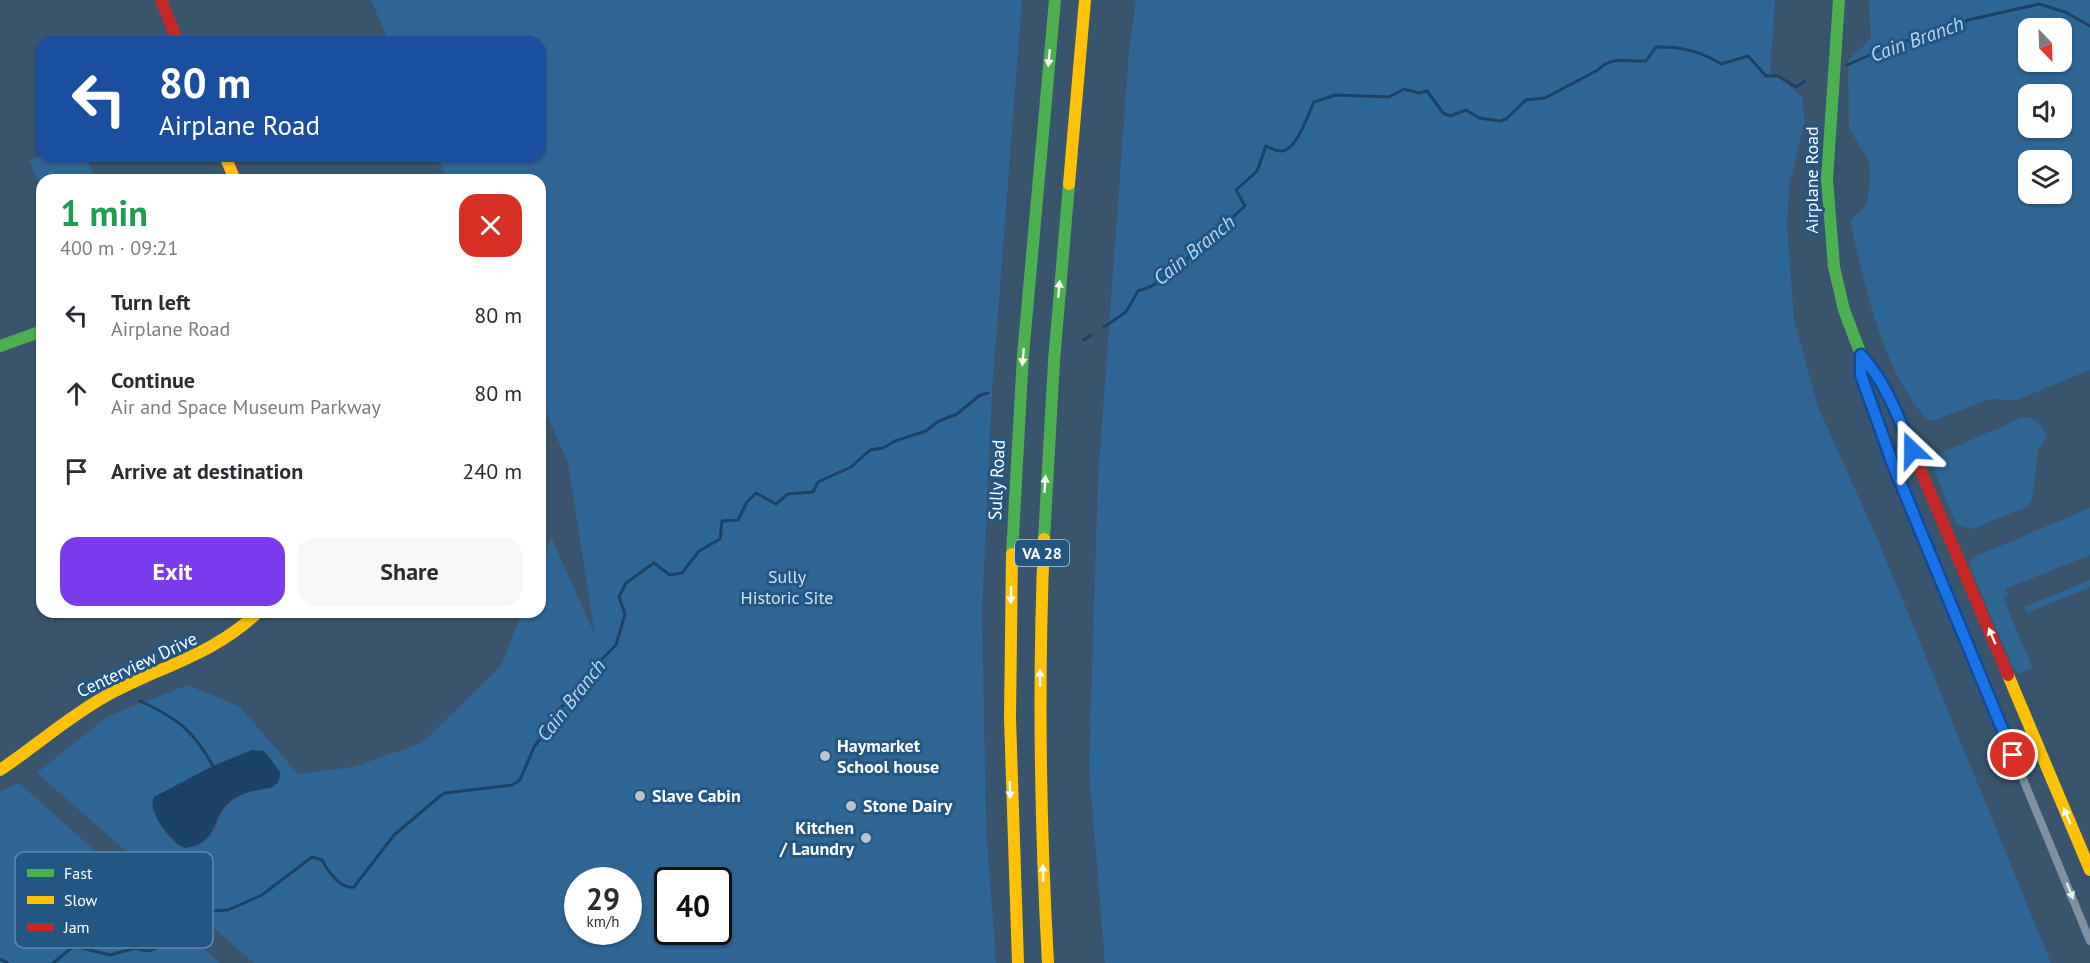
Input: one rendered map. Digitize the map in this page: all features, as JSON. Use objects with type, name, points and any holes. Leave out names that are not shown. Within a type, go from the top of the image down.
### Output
[{"type":"main road","points":[[161,0],[176,36]]},
{"type":"main road","name":"Sully Road","points":[[1018,963],[1009,717],[1013,509],[1021,376],[1054,0]]},
{"type":"main road","name":"VA 28","points":[[1048,963],[1040,733],[1044,496],[1051,387],[1085,0]]},
{"type":"main road","name":"Airplane Road","points":[[1839,0],[1826,164],[1831,252],[1839,287],[1861,355],[1874,369],[1890,398],[2090,870]]},
{"type":"main road","points":[[0,346],[36,333]]},
{"type":"main road","name":"Centerview Drive","points":[[0,770],[109,694],[212,649],[234,635],[252,618]]},
{"type":"main road","points":[[1046,932],[1055,963]]},
{"type":"street","name":"Airplane Road","points":[[1861,355],[1861,375],[1891,460],[2090,941]]},
{"type":"green space","name":"Sully Historic Site","points":[[371,0],[1022,0],[992,391],[982,611],[986,828],[996,963],[254,963],[213,927],[213,852],[127,852],[37,773],[108,716],[188,685],[240,707],[298,774],[353,767],[422,743],[501,666],[520,618],[546,618],[546,550],[551,537],[595,635],[568,463],[546,412],[546,174],[444,174],[440,162],[546,162],[546,36],[386,36]],"holes":[[[252,750],[268,754],[280,772],[273,788],[250,792],[230,802],[223,810],[212,833],[198,845],[188,847],[172,838],[165,829],[156,807],[154,797],[213,766]]]},
{"type":"green space","points":[[1136,0],[1775,0],[1770,74],[1778,76],[1802,97],[1805,122],[1789,186],[1787,226],[1794,320],[1818,407],[1880,545],[2051,963],[1105,963],[1089,770],[1098,480],[1129,52]]},
{"type":"green space","points":[[1869,0],[2090,0],[2090,370],[2017,400],[1990,399],[1929,421],[1913,402],[1899,379],[1878,328],[1851,224],[1852,219],[1867,204],[1870,176],[1868,160],[1849,128],[1848,60],[1871,39]]},
{"type":"green space","points":[[36,158],[36,162],[88,162],[93,174],[36,174],[36,176],[29,161]]},
{"type":"green space","points":[[2024,417],[2039,423],[2046,437],[2038,450],[2032,500],[2028,506],[1972,529],[1957,525],[1931,463],[1934,456]]},
{"type":"green space","points":[[2090,508],[2090,555],[2005,589],[2008,595],[2003,598],[2033,669],[2019,673],[2013,668],[1970,567],[1972,558]]},
{"type":"green space","points":[[2090,580],[2090,587],[2027,613],[2024,607]]},
{"type":"green space","points":[[19,783],[96,852],[15,852],[15,948],[203,948],[220,963],[0,963],[0,792]]},
{"type":"shaded area","points":[[252,750],[264,751],[280,772],[278,783],[270,788],[247,793],[232,800],[225,806],[209,835],[196,846],[185,848],[167,834],[154,810],[154,797],[213,766]]},
{"type":"waterway","name":"Cain Branch","points":[[1847,65],[1902,41],[1925,39],[1968,20],[2039,4],[2065,12],[2090,26]]},
{"type":"waterway","name":"Cain Branch","points":[[1104,327],[1126,312],[1138,291],[1152,286],[1175,270],[1245,206],[1236,190],[1257,171],[1266,146],[1280,151],[1291,146],[1301,132],[1314,102],[1335,95],[1389,97],[1404,89],[1419,93],[1427,91],[1443,113],[1450,116],[1466,110],[1479,118],[1500,121],[1506,119],[1526,100],[1545,98],[1609,62],[1646,61],[1656,47],[1690,50],[1721,64],[1748,56],[1766,76],[1778,76],[1796,87],[1805,81]]},
{"type":"waterway","name":"Cain Branch","points":[[1084,340],[1091,335]]},
{"type":"waterway","name":"Cain Branch","points":[[213,911],[228,910],[262,895],[312,857],[322,860],[339,882],[354,887],[394,835],[445,793],[512,785],[520,780],[534,747],[557,717],[559,709],[573,698],[586,675],[616,645],[625,614],[619,597],[626,583],[654,563],[670,575],[682,573],[699,551],[720,539],[722,521],[738,520],[747,502],[756,493],[776,504],[788,494],[813,492],[818,482],[851,467],[870,450],[883,448],[895,441],[926,431],[939,421],[957,414],[980,395],[988,393]]},
{"type":"waterway","points":[[140,701],[183,726],[213,766]]},
{"type":"waterway","name":"Cain Branch","points":[[53,963],[72,948]]},
{"type":"waterway","name":"Cain Branch","points":[[82,948],[110,955],[136,948]]},
{"type":"waterway","name":"Cain Branch","points":[[136,948],[144,950],[155,948]]},
{"type":"waterway","name":"Cain Branch","points":[[0,959],[8,963]]},
{"type":"traffic: fast","points":[[1012,554],[1023,355],[1055,0]]},
{"type":"traffic: fast","points":[[1839,0],[1827,179],[1834,267],[1844,310],[1860,352],[1890,398],[1914,455]]},
{"type":"traffic: fast","points":[[1044,539],[1054,361],[1069,184]]},
{"type":"traffic: fast","points":[[0,346],[36,333]]},
{"type":"traffic: slow","points":[[1069,184],[1085,0]]},
{"type":"traffic: slow","points":[[228,162],[232,174]]},
{"type":"traffic: slow","points":[[1044,539],[1041,751],[1048,963]]},
{"type":"traffic: slow","points":[[1012,554],[1010,718],[1018,963]]},
{"type":"traffic: slow","points":[[0,770],[92,704],[204,650],[251,618]]},
{"type":"traffic: slow","points":[[2008,675],[2090,870]]},
{"type":"traffic: jam","points":[[161,0],[176,36]]},
{"type":"traffic: jam","points":[[1914,455],[2008,675]]},
{"type":"place","name":"Haymarket School house","points":[[825,756]]},
{"type":"place","name":"Slave Cabin","points":[[640,796]]},
{"type":"place","name":"Stone Dairy","points":[[851,806]]},
{"type":"place","name":"Kitchen / Laundry","points":[[866,838]]},
{"type":"route","points":[[1912,450],[1890,398],[1874,369],[1861,355],[1861,375],[1894,467],[2013,755]]}]
